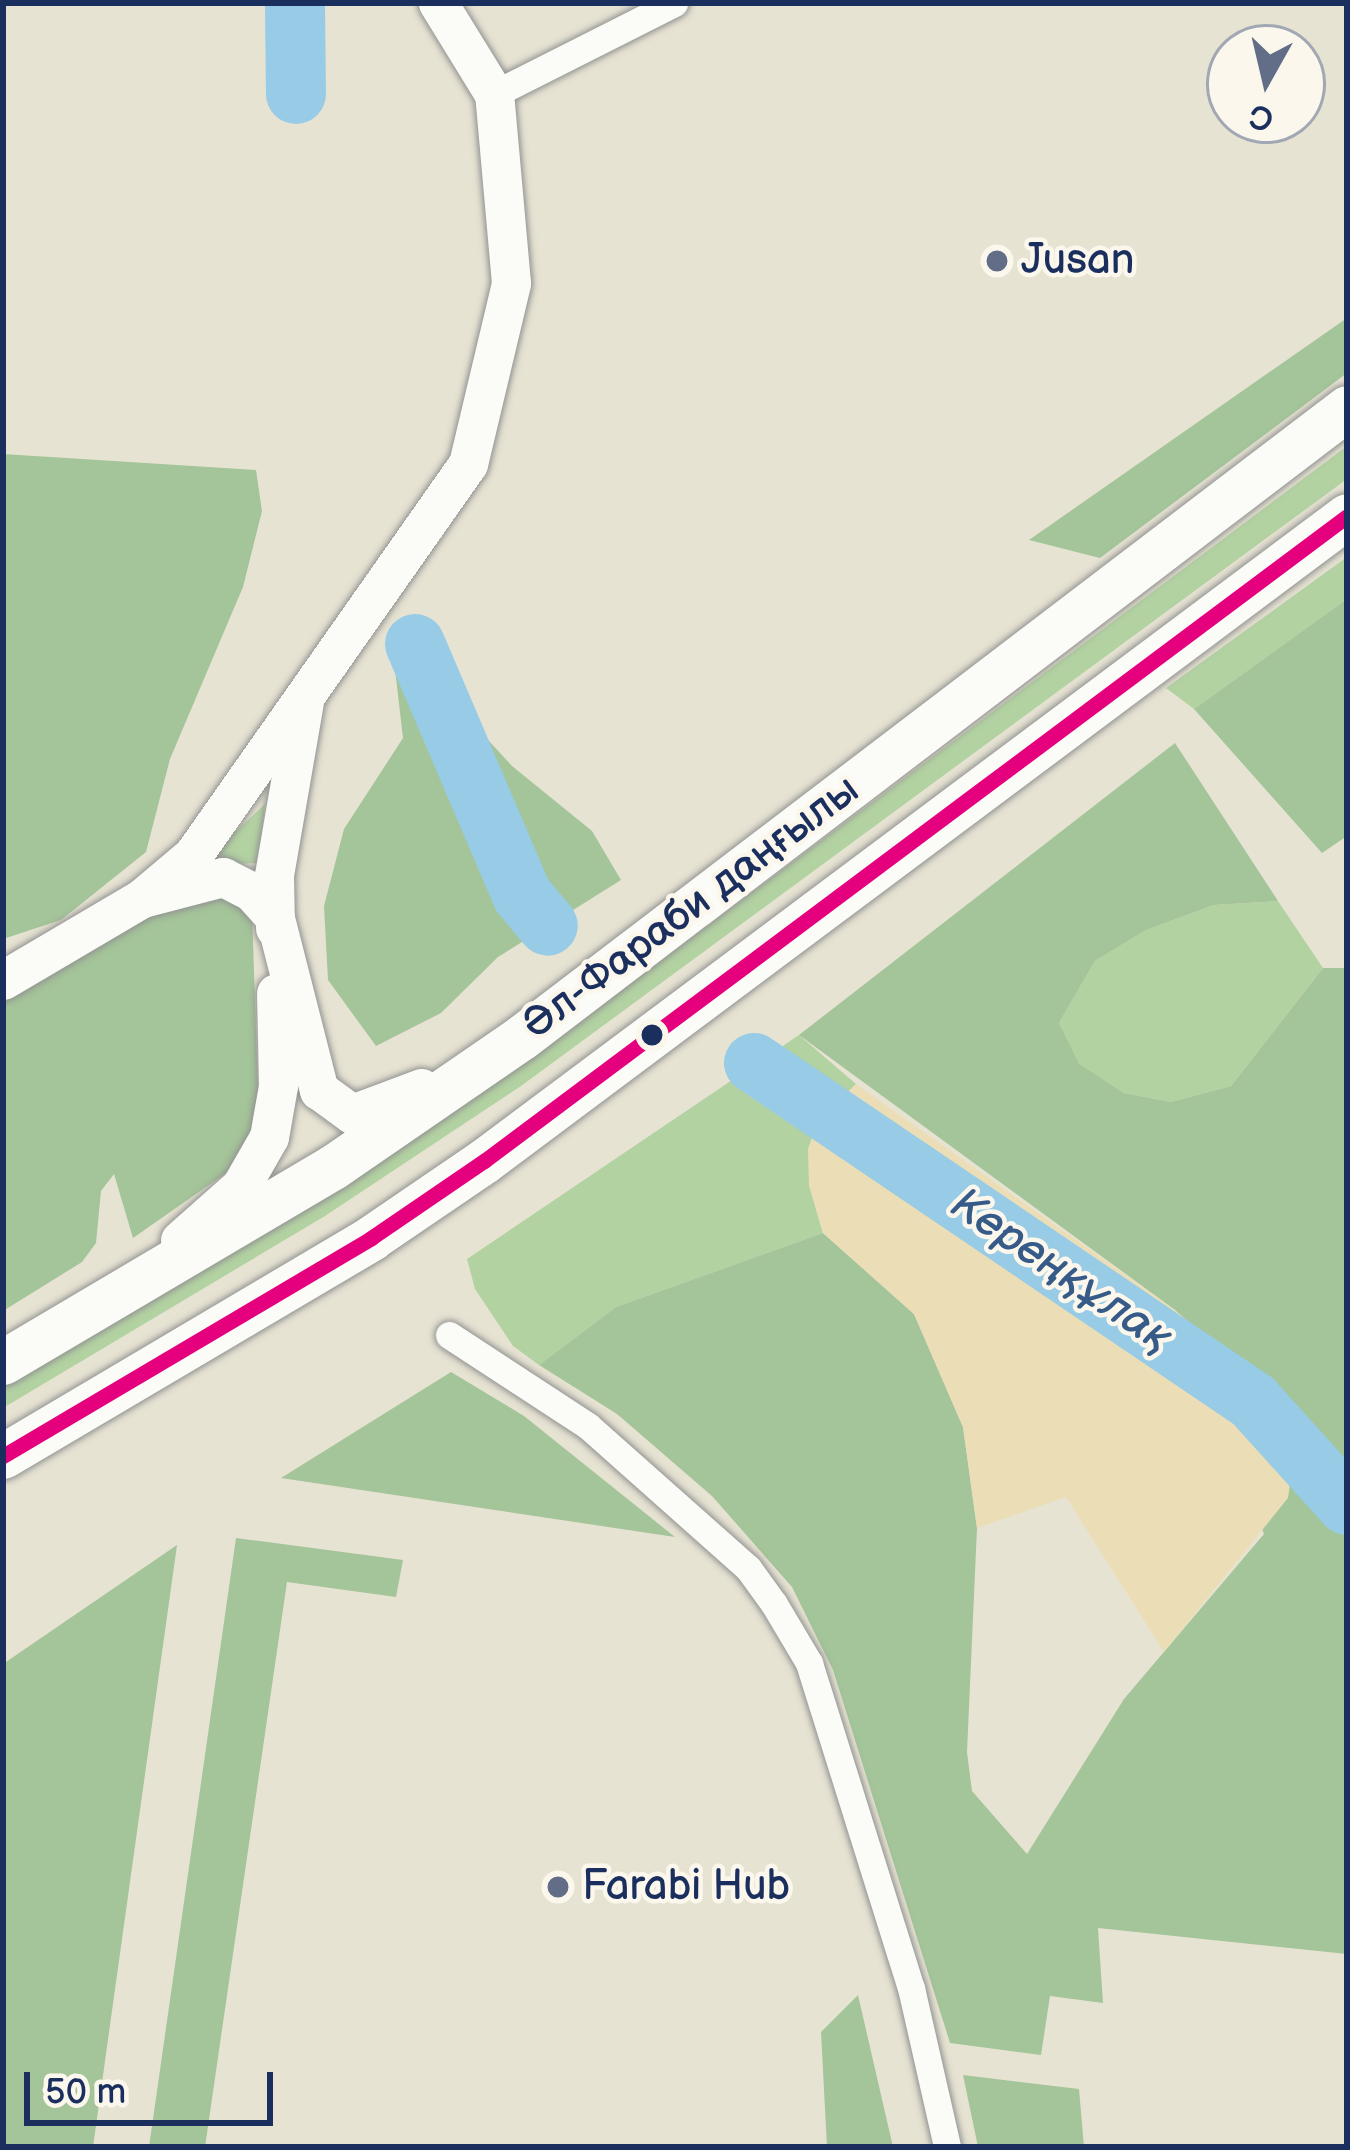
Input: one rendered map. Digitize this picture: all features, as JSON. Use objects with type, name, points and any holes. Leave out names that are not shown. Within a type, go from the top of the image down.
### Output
[{"type":"main road","name":"Әл-Фараби даңғылы","points":[[3,1362],[333,1167],[523,1037],[1347,408]]},
{"type":"main road","name":"Әл-Фараби даңғылы","points":[[3,1456],[371,1238],[484,1161],[1347,516]]},
{"type":"street","points":[[3,980],[142,898],[193,855],[468,464],[511,283],[494,94],[438,3]]},
{"type":"street","points":[[494,94],[674,3]]},
{"type":"street","points":[[97,1307],[216,1211],[255,1168],[278,1086],[275,868],[305,690]]},
{"type":"street","points":[[142,898],[275,868]]},
{"type":"street","points":[[224,877],[251,891],[275,918],[320,1090],[352,1114],[376,1112],[523,1037]]},
{"type":"street","points":[[449,1335],[588,1426],[748,1568],[786,1624],[809,1664],[911,1988],[947,2147]]},
{"type":"green space","points":[[1347,318],[1347,373],[1100,558],[1029,540]]},
{"type":"green space","points":[[1347,446],[1347,479],[521,1086],[325,1216],[3,1408],[3,1383],[320,1197],[510,1074]]},
{"type":"green space","points":[[3,454],[256,470],[262,511],[243,587],[170,759],[146,852],[61,920],[3,939]]},
{"type":"green space","points":[[1347,557],[1347,599],[1194,709],[1166,688]]},
{"type":"green space","points":[[1347,599],[1347,836],[1322,853],[1194,709]]},
{"type":"green space","points":[[391,635],[512,766],[592,831],[621,880],[498,957],[441,1013],[376,1046],[328,980],[324,906],[344,829],[403,738]]},
{"type":"green space","points":[[1175,743],[1278,901],[1214,905],[1146,930],[1095,961],[1059,1023],[1079,1064],[1124,1093],[1171,1102],[1231,1086],[1323,968],[1347,968],[1347,1954],[1098,1928],[1103,2003],[1050,1996],[1041,2055],[950,2043],[833,1670],[792,1587],[712,1496],[617,1414],[539,1365],[616,1307],[823,1233],[914,1314],[963,1427],[977,1528],[967,1752],[972,1791],[1027,1854],[1124,1699],[1264,1534],[1175,1310],[799,1035]]},
{"type":"green space","points":[[265,804],[259,863],[205,865],[220,846]]},
{"type":"green space","points":[[193,880],[252,911],[258,1092],[249,1157],[133,1238],[114,1174],[101,1191],[96,1243],[82,1262],[3,1311],[3,980]]},
{"type":"green space","points":[[1278,901],[1323,968],[1231,1086],[1171,1102],[1124,1093],[1078,1064],[1059,1023],[1095,961],[1146,930],[1214,905]]},
{"type":"green space","points":[[799,1035],[856,1084],[817,1123],[809,1185],[823,1233],[616,1307],[539,1365],[513,1346],[475,1289],[467,1259]]},
{"type":"green space","points":[[451,1372],[524,1416],[675,1537],[281,1478]]},
{"type":"green space","points":[[236,1538],[403,1560],[396,1597],[287,1582],[205,2147],[149,2147]]},
{"type":"green space","points":[[177,1545],[93,2147],[3,2147],[3,1664]]},
{"type":"green space","points":[[858,1995],[893,2147],[827,2147],[821,2032]]},
{"type":"green space","points":[[963,2075],[1079,2089],[1084,2147],[978,2147]]},
{"type":"sand","points":[[856,1084],[1175,1310],[1282,1402],[1298,1430],[1288,1498],[1164,1652],[1066,1497],[977,1528],[963,1427],[914,1314],[823,1233],[809,1185],[808,1149],[817,1123]]},
{"type":"waterway","name":"Кереңқұлақ","points":[[295,3],[296,94]]},
{"type":"waterway","name":"Кереңқұлақ","points":[[415,644],[522,895],[548,926]]},
{"type":"waterway","name":"Кереңқұлақ","points":[[754,1063],[1253,1401],[1347,1505]]},
{"type":"transit line","points":[[3,1456],[371,1238],[484,1161],[1347,516]]},
{"type":"place","name":"Jusan","points":[[997,261]]},
{"type":"place","name":"Farabi Hub","points":[[558,1887]]}]
